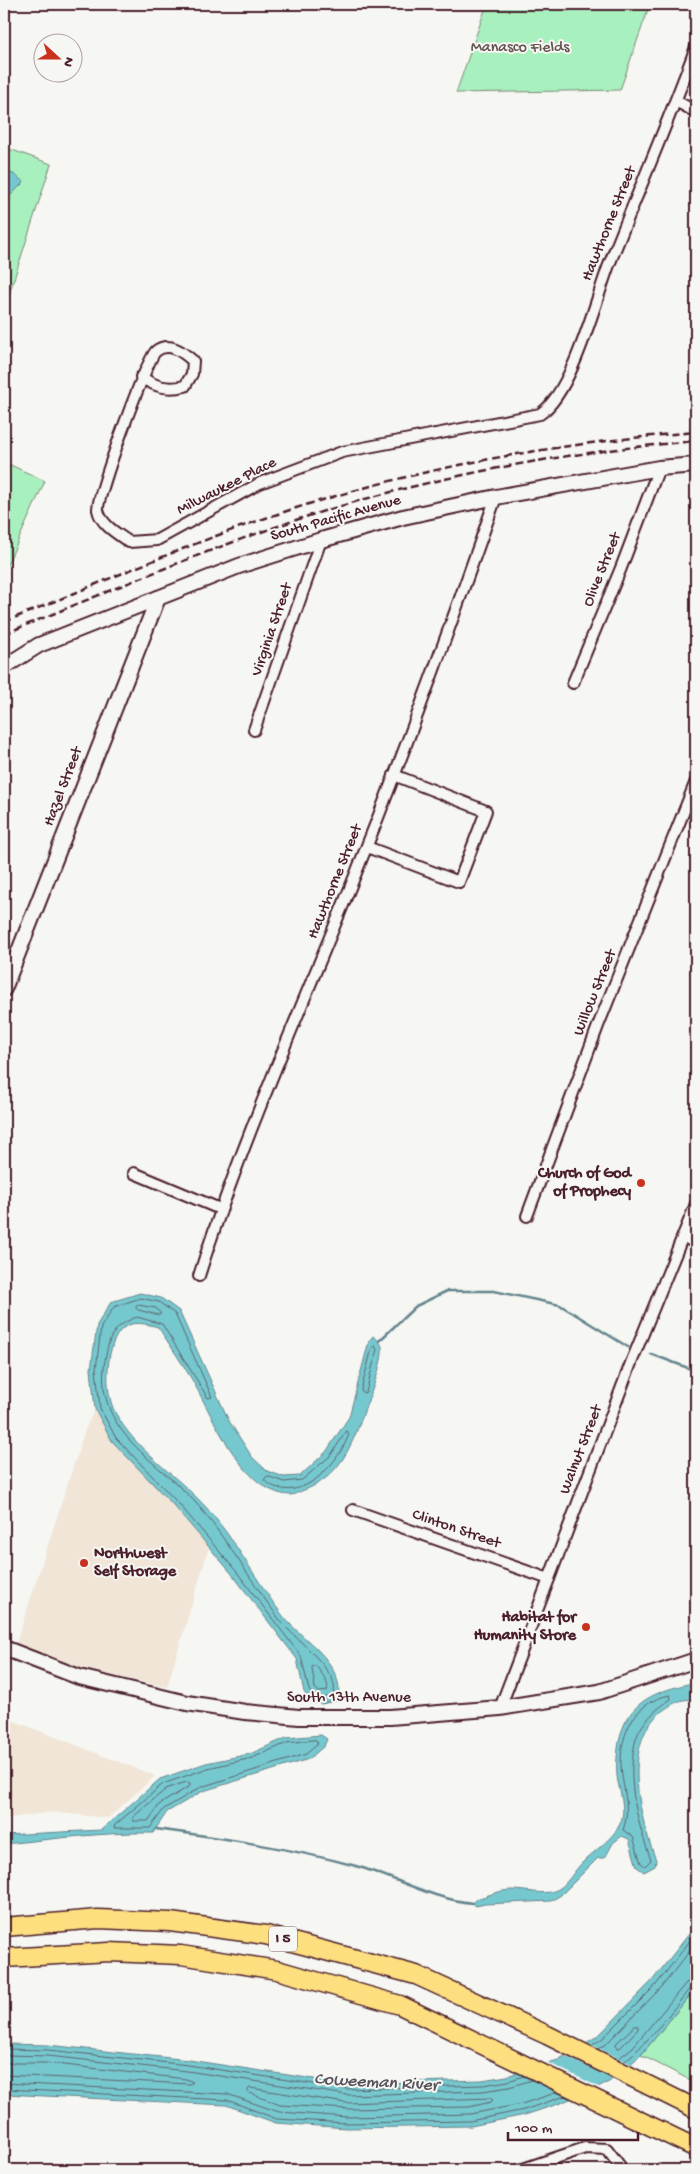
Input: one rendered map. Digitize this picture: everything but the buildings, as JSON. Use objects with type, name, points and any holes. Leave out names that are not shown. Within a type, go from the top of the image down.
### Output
[{"type":"highway","name":"I 5","points":[[4,1926],[98,1919],[170,1922],[266,1935],[416,1975],[547,2035],[696,2109]]},
{"type":"highway","name":"I 5","points":[[4,1958],[109,1952],[181,1955],[276,1970],[400,2005],[696,2148]]},
{"type":"street","name":"Hawthorne Street","points":[[547,409],[560,391],[575,357],[609,265],[676,102],[696,47]]},
{"type":"street","points":[[676,102],[696,112]]},
{"type":"street","points":[[167,346],[180,350],[193,361],[192,374],[185,386],[172,389],[164,388],[155,386],[142,377],[155,352],[167,346]]},
{"type":"street","name":"Milwaukee Place","points":[[142,377],[102,490],[98,510],[108,527],[129,542],[157,540],[260,483],[342,452],[532,417],[547,409]]},
{"type":"street","name":"South Pacific Avenue","points":[[4,667],[39,645],[239,566],[321,540],[403,517],[496,497],[659,468],[696,465]]},
{"type":"street","name":"Olive Street","points":[[573,683],[621,568],[659,468]]},
{"type":"street","name":"Hawthorne Street","points":[[199,1276],[220,1209],[367,847],[465,588],[496,497]]},
{"type":"street","name":"Virginia Street","points":[[254,730],[321,540]]},
{"type":"street","name":"Hazel Street","points":[[4,990],[158,598]]},
{"type":"street","points":[[367,847],[459,882],[486,811],[394,775]]},
{"type":"street","name":"Willow Street","points":[[526,1216],[598,1028],[696,782]]},
{"type":"street","points":[[134,1173],[220,1209]]},
{"type":"street","name":"Walnut Street","points":[[500,1708],[631,1363],[696,1204]]},
{"type":"street","points":[[684,1236],[696,1244]]},
{"type":"street","name":"Clinton Street","points":[[353,1510],[549,1579]]},
{"type":"street","name":"South 13th Avenue","points":[[4,1648],[79,1677],[187,1703],[245,1712],[299,1717],[390,1718],[500,1708],[599,1692],[696,1660]]},
{"type":"street","points":[[520,2170],[585,2148],[607,2149],[619,2165],[619,2170]]},
{"type":"shaded area","points":[[95,1409],[112,1441],[175,1507],[209,1547],[167,1687],[78,1668],[16,1644],[85,1430]]},
{"type":"shaded area","points":[[4,1717],[155,1776],[108,1818],[51,1812],[4,1819]]},
{"type":"green space","name":"Manasco Fields","points":[[487,4],[552,4],[569,11],[572,4],[650,4],[620,90],[456,93]]},
{"type":"green space","points":[[4,147],[51,164],[4,310]]},
{"type":"green space","points":[[4,462],[45,481],[4,572]]},
{"type":"green space","points":[[696,1988],[696,2083],[641,2055]]},
{"type":"water","points":[[12,173],[24,182],[10,196],[4,198],[4,179]]},
{"type":"water","points":[[140,1293],[161,1298],[179,1311],[229,1421],[252,1457],[267,1471],[284,1477],[300,1476],[326,1452],[349,1417],[369,1341],[373,1336],[381,1344],[382,1352],[378,1373],[347,1453],[329,1475],[318,1484],[290,1495],[273,1491],[257,1481],[243,1467],[230,1449],[191,1378],[158,1327],[138,1323],[122,1329],[114,1341],[109,1357],[108,1386],[110,1396],[115,1412],[123,1426],[144,1450],[204,1505],[235,1545],[283,1616],[330,1664],[338,1683],[339,1690],[336,1701],[321,1704],[311,1702],[304,1692],[297,1659],[232,1574],[175,1507],[112,1441],[95,1409],[91,1369],[97,1325],[111,1302]]},
{"type":"water","points":[[696,1682],[696,1701],[683,1700],[665,1709],[651,1723],[642,1740],[638,1760],[637,1781],[644,1823],[656,1860],[655,1866],[644,1872],[637,1867],[629,1839],[622,1836],[613,1843],[605,1858],[598,1858],[561,1895],[551,1901],[476,1906],[472,1903],[476,1899],[503,1891],[550,1892],[566,1883],[580,1865],[613,1835],[620,1824],[623,1806],[617,1776],[617,1754],[623,1727],[629,1716],[646,1699],[669,1689]]},
{"type":"water","points":[[321,1735],[327,1739],[324,1746],[309,1759],[203,1791],[167,1812],[153,1833],[97,1835],[4,1844],[4,1835],[101,1830],[160,1779],[206,1763],[250,1754],[286,1738]]},
{"type":"water","points":[[696,1925],[696,1988],[641,2055],[609,2082],[561,2103],[525,2115],[471,2126],[347,2128],[276,2123],[226,2105],[4,2094],[4,2044],[48,2045],[189,2060],[347,2084],[482,2080],[507,2076],[558,2060],[599,2035],[652,1981]]},
{"type":"pier","points":[[584,2041],[633,2065],[615,2080],[562,2055]]},
{"type":"pier","points":[[545,2061],[601,2088],[575,2100],[515,2071]]},
{"type":"waterway","points":[[379,1341],[416,1306],[447,1291],[494,1291],[560,1305],[628,1347]]},
{"type":"waterway","points":[[651,1354],[696,1371]]},
{"type":"waterway","points":[[156,1829],[256,1844],[306,1854],[356,1866],[442,1897],[472,1903]]},
{"type":"railway","points":[[4,622],[246,525],[374,485],[511,455],[603,441],[696,432]]},
{"type":"railway","points":[[4,634],[231,543],[369,498],[477,472],[532,462],[587,453],[696,441]]},
{"type":"place","name":"Church of God of Prophecy","points":[[641,1183]]},
{"type":"place","name":"Northwest Self Storage","points":[[84,1563]]},
{"type":"place","name":"Habitat for Humanity Store","points":[[586,1627]]},
{"type":"water label","name":"Coweeman River","points":[[376,2083]]}]
